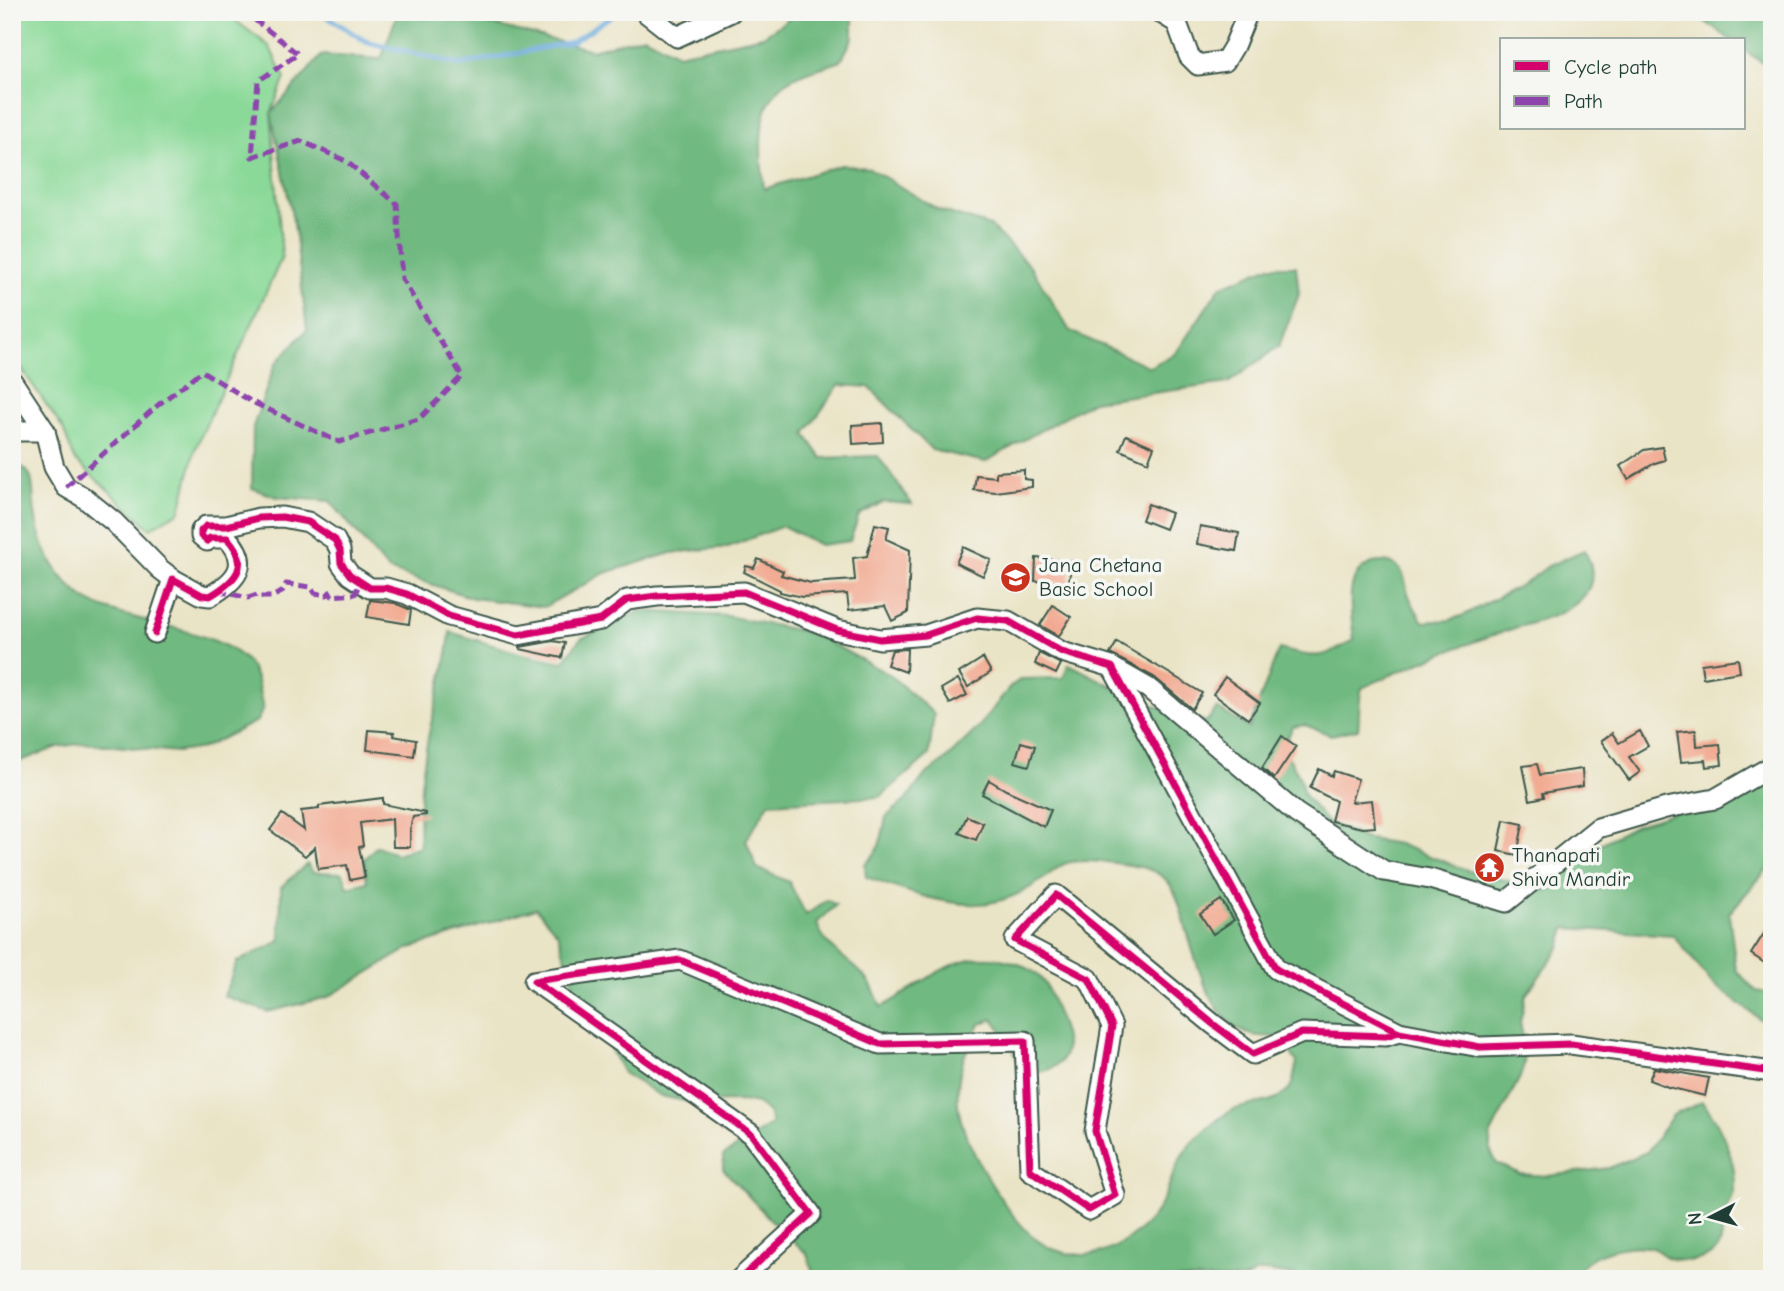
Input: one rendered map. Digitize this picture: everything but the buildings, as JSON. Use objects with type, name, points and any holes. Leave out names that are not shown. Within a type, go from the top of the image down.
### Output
[{"type":"street","points":[[645,12],[677,37],[731,12]]},
{"type":"street","points":[[1159,12],[1177,23],[1189,56],[1198,65],[1225,61],[1248,12]]},
{"type":"street","points":[[12,380],[45,431],[54,467],[65,487],[83,497],[114,522],[160,569],[202,594],[210,596],[230,584],[240,558],[236,547],[227,538],[211,538],[207,541],[201,537],[201,531],[206,526],[226,526],[260,518],[282,517],[308,522],[335,540],[340,550],[341,563],[351,575],[370,588],[387,588],[407,594],[449,616],[518,635],[601,620],[627,600],[744,592],[837,630],[880,639],[926,635],[977,618],[1007,621],[1062,652],[1112,667],[1148,688],[1296,813],[1384,872],[1430,879],[1506,902],[1598,828],[1666,808],[1715,799],[1772,766]]},
{"type":"street","points":[[12,431],[45,431]]},
{"type":"street","points":[[155,633],[173,579]]},
{"type":"street","points":[[1112,667],[1276,969],[1399,1032],[1480,1047],[1571,1044],[1772,1072]]},
{"type":"street","points":[[740,1279],[811,1214],[751,1133],[534,981],[680,960],[880,1044],[1025,1041],[1030,1170],[1089,1210],[1115,1195],[1095,1131],[1112,1026],[1088,979],[1015,940],[1056,895],[1253,1054],[1302,1032],[1386,1036],[1399,1032]]},
{"type":"green space","points":[[12,12],[224,12],[269,46],[285,78],[271,113],[282,257],[196,447],[180,511],[150,528],[75,460],[63,429],[12,355]]},
{"type":"green space","points":[[398,12],[444,12],[592,50],[644,36],[678,54],[763,36],[799,12],[853,12],[853,37],[841,61],[793,78],[777,91],[769,103],[764,116],[761,146],[764,189],[841,165],[869,168],[939,210],[990,226],[1031,267],[1070,331],[1150,367],[1176,353],[1220,287],[1270,266],[1296,266],[1299,294],[1279,346],[1228,383],[1093,401],[985,462],[932,450],[869,387],[839,385],[805,434],[822,458],[878,456],[912,504],[883,502],[859,515],[850,541],[820,545],[783,526],[728,547],[671,553],[605,573],[544,607],[473,598],[388,570],[330,501],[277,497],[252,488],[253,427],[275,364],[307,330],[295,230],[271,113],[322,55],[381,59]]},
{"type":"green space","points":[[1692,12],[1772,12],[1772,69],[1746,51],[1746,38],[1728,38]]},
{"type":"green space","points":[[12,464],[22,467],[30,475],[37,525],[45,550],[67,583],[87,600],[105,608],[204,637],[226,646],[243,658],[254,673],[258,686],[263,709],[257,721],[203,748],[177,752],[84,743],[58,747],[12,764]]},
{"type":"green space","points":[[1584,550],[1592,575],[1586,593],[1575,605],[1551,617],[1440,654],[1362,688],[1358,729],[1331,735],[1305,725],[1293,727],[1286,740],[1287,754],[1300,778],[1304,795],[1327,822],[1363,838],[1398,844],[1469,871],[1547,891],[1587,851],[1636,825],[1772,780],[1772,864],[1729,913],[1736,970],[1756,991],[1772,994],[1772,1028],[1712,983],[1673,935],[1566,928],[1560,947],[1526,995],[1520,1022],[1525,1050],[1524,1064],[1490,1136],[1490,1150],[1496,1163],[1520,1174],[1547,1176],[1609,1168],[1647,1152],[1673,1115],[1702,1102],[1715,1120],[1726,1144],[1735,1180],[1733,1195],[1723,1221],[1721,1242],[1716,1251],[1707,1257],[1680,1260],[1653,1249],[1628,1247],[1595,1256],[1570,1279],[1315,1279],[1268,1271],[1255,1273],[1244,1279],[815,1279],[807,1254],[723,1169],[723,1156],[772,1124],[768,1112],[757,1104],[743,1101],[690,1102],[661,1096],[623,1073],[604,1037],[582,1019],[558,934],[536,908],[408,949],[328,997],[268,1012],[224,996],[237,962],[280,941],[281,887],[307,864],[313,872],[343,873],[348,887],[367,882],[364,859],[377,846],[396,854],[420,846],[424,766],[450,632],[519,653],[563,662],[580,639],[641,611],[727,616],[812,633],[890,675],[934,714],[929,755],[880,797],[769,803],[746,840],[757,868],[789,882],[806,915],[827,900],[836,905],[817,923],[820,932],[831,946],[868,980],[881,1007],[936,973],[971,959],[1001,959],[1022,965],[1039,976],[1045,984],[1064,1033],[1066,1050],[1063,1057],[1059,1064],[1051,1069],[1031,1072],[1020,1066],[1011,1044],[993,1019],[980,1024],[960,1071],[958,1104],[961,1120],[987,1177],[1025,1229],[1044,1245],[1060,1251],[1077,1255],[1103,1252],[1131,1237],[1154,1215],[1183,1154],[1190,1145],[1231,1111],[1278,1098],[1285,1093],[1290,1088],[1297,1062],[1279,1037],[1253,1035],[1238,1029],[1225,1018],[1214,1003],[1198,968],[1174,892],[1168,881],[1157,873],[1125,864],[1072,862],[1064,864],[1042,880],[1003,900],[975,904],[943,901],[866,877],[865,864],[878,848],[886,817],[906,800],[925,775],[944,761],[977,729],[1010,687],[1021,679],[1063,678],[1069,664],[1143,702],[1206,722],[1217,708],[1249,728],[1279,649],[1318,655],[1334,651],[1354,640],[1352,585],[1363,568],[1380,562],[1396,566],[1403,574],[1409,597],[1423,622],[1450,620],[1527,582],[1548,566]]},
{"type":"waterway","points":[[320,12],[365,41],[460,65],[572,42],[617,12]]},
{"type":"marked path","points":[[66,487],[158,405],[202,371],[252,402],[339,442],[419,419],[462,376],[402,279],[397,204],[346,161],[301,141],[252,157],[258,81],[298,54],[245,12]]},
{"type":"marked path","points":[[218,591],[248,598],[257,595],[271,597],[282,592],[286,584],[311,587],[315,593],[327,595],[330,592],[332,596],[355,594],[358,587],[368,587]]},
{"type":"cycle path","points":[[155,633],[173,579],[202,595],[210,596],[227,584],[238,571],[239,556],[235,547],[227,538],[210,538],[207,541],[201,536],[201,531],[206,526],[226,526],[259,518],[282,517],[308,522],[335,540],[340,550],[341,563],[350,575],[370,588],[386,588],[407,594],[449,616],[518,635],[601,620],[627,600],[744,592],[837,630],[880,639],[926,635],[977,618],[1008,621],[1062,652],[1112,667],[1276,969],[1399,1032],[1480,1047],[1571,1044],[1772,1072]]},
{"type":"cycle path","points":[[740,1279],[811,1214],[751,1134],[534,981],[680,960],[880,1044],[1025,1041],[1030,1170],[1089,1210],[1115,1195],[1095,1131],[1112,1026],[1089,979],[1015,940],[1056,895],[1253,1054],[1302,1033],[1386,1036],[1399,1032]]},
{"type":"place","name":"Jana Chetana Basic School","points":[[1016,577]]},
{"type":"place","name":"Thanapati Shiva Mandir","points":[[1489,867]]}]
